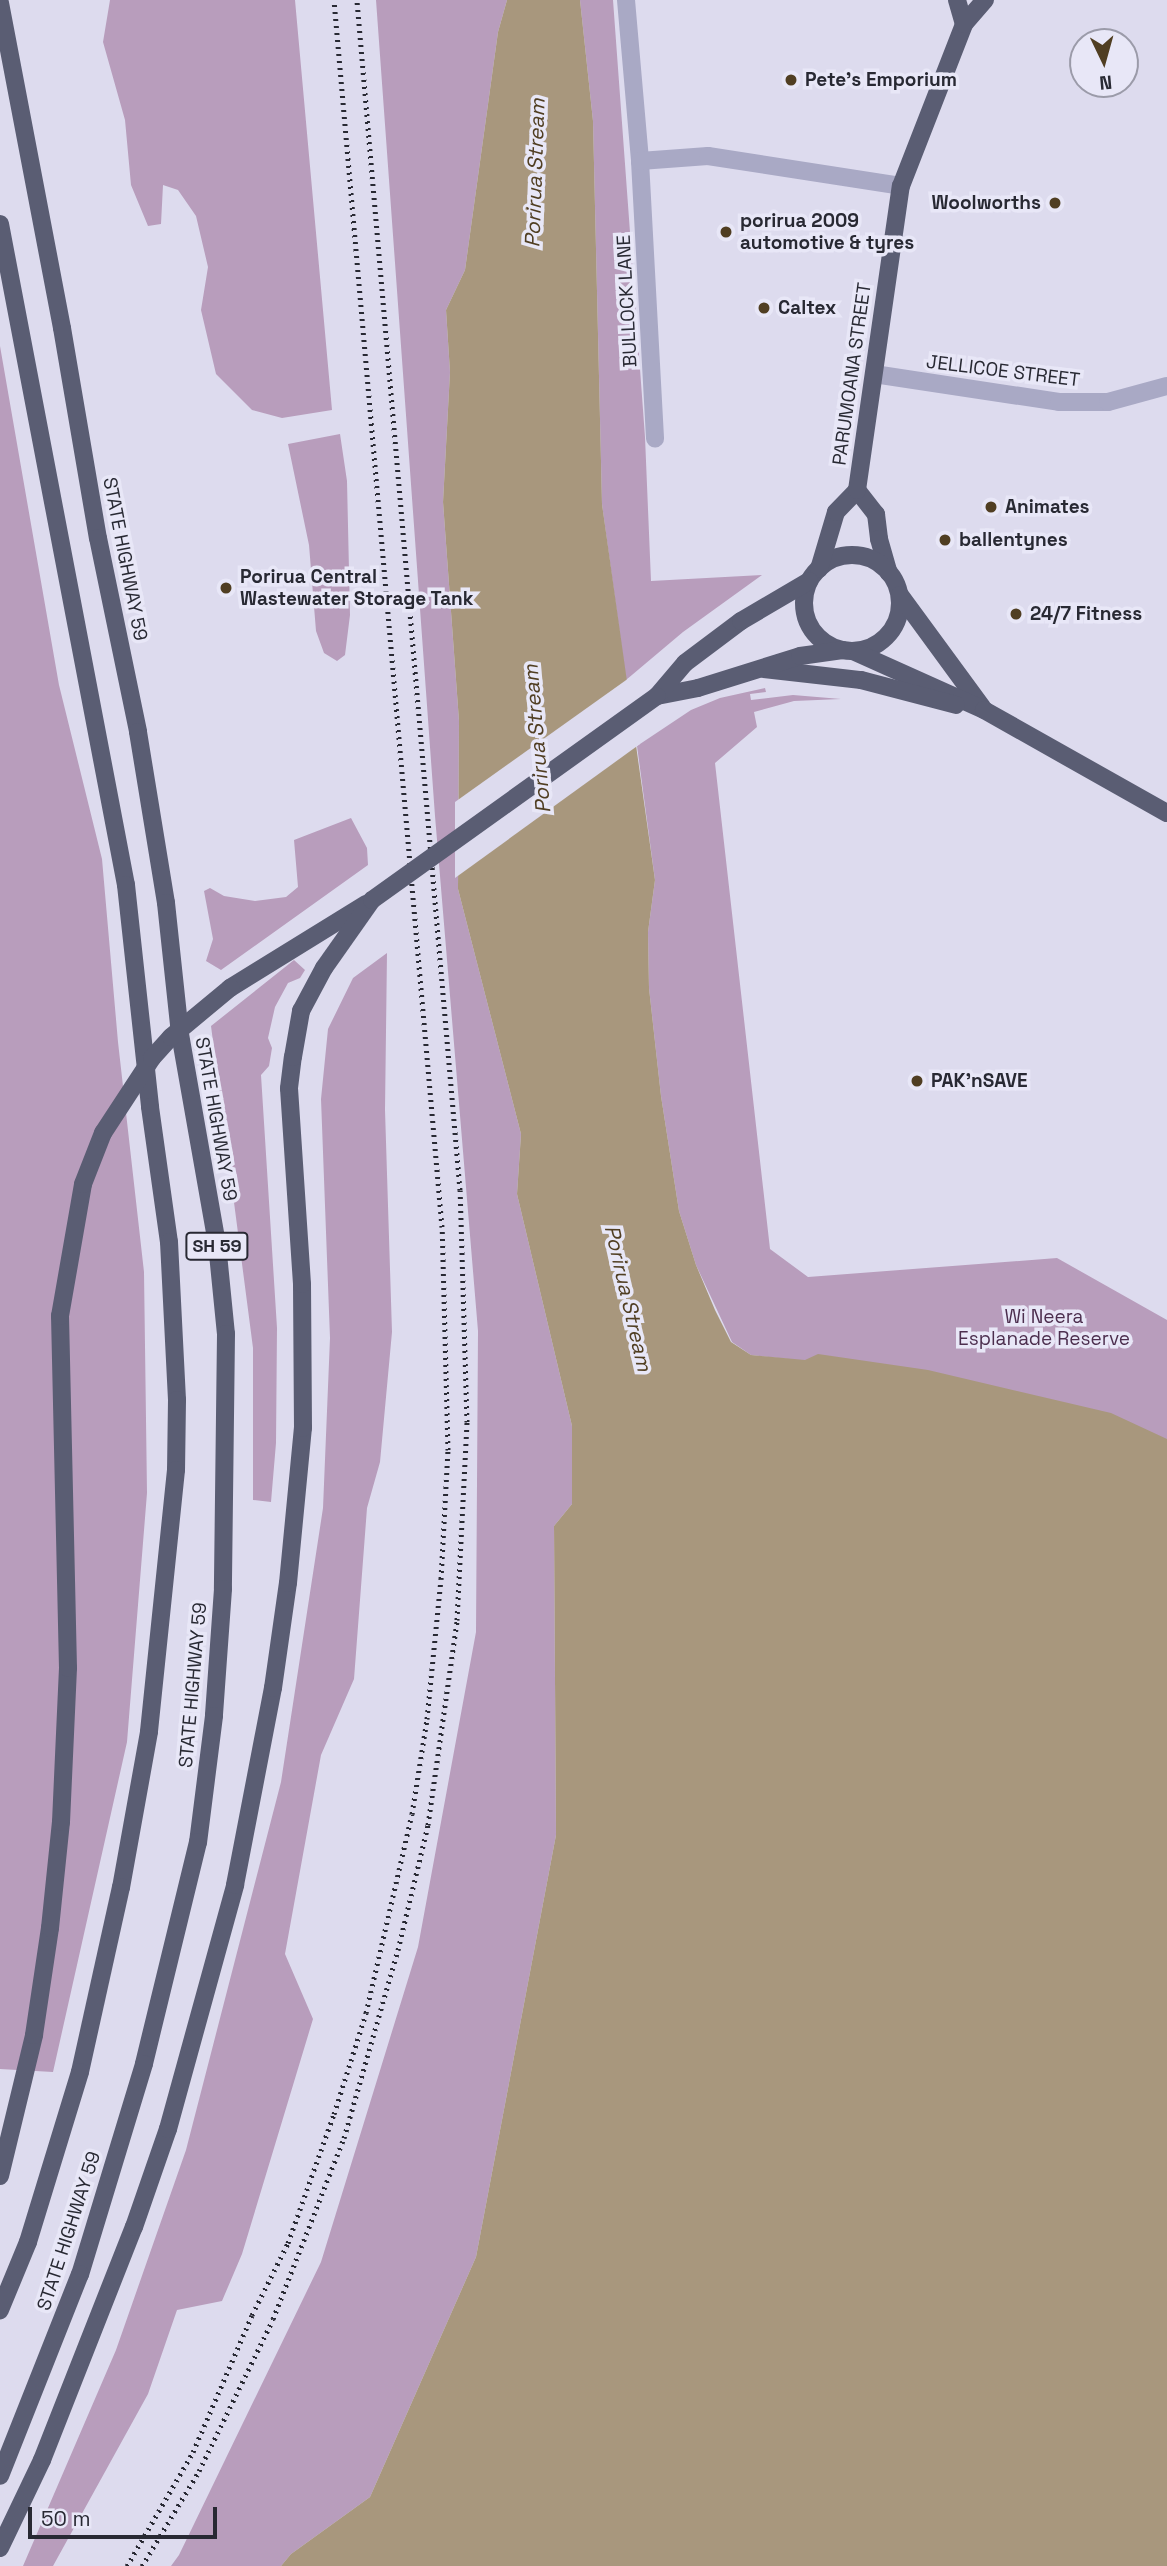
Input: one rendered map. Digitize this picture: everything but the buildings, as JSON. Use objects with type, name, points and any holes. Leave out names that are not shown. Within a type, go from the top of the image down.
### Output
[{"type":"main road","points":[[957,0],[964,24]]},
{"type":"main road","name":"PARUMOANA STREET","points":[[814,575],[836,512],[857,491],[901,186],[964,24],[982,7],[985,0]]},
{"type":"main road","name":"STATE HIGHWAY 59","points":[[0,3],[99,538],[138,732],[166,904],[180,1034],[217,1244],[226,1334],[223,1589],[214,1716],[198,1842],[144,2064],[80,2274],[0,2476]]},
{"type":"main road","name":"STATE HIGHWAY 59","points":[[0,224],[126,885],[150,1107],[169,1242],[177,1400],[176,1470],[149,1732],[121,1887],[80,2072],[28,2242],[0,2310]]},
{"type":"main road","name":"PARUMOANA STREET","points":[[857,491],[876,514],[879,539],[889,573]]},
{"type":"main road","points":[[0,2176],[34,2035],[50,1928],[61,1822],[68,1668],[60,1316],[83,1184],[103,1133],[152,1058],[171,1037],[230,988],[372,900],[657,696],[685,663],[741,621],[814,575],[834,559],[851,555],[868,558],[889,573],[900,595],[984,710]]},
{"type":"main road","points":[[814,575],[804,608],[809,625],[827,644],[984,710],[1167,813]]},
{"type":"main road","points":[[657,696],[764,669],[800,656],[873,647],[889,634],[898,616],[900,595]]},
{"type":"main road","points":[[764,669],[860,680],[928,699],[984,710]]},
{"type":"main road","points":[[0,2548],[42,2460],[134,2227],[176,2103],[235,1885],[273,1688],[288,1583],[303,1428],[302,1284],[289,1088],[293,1057],[301,1011],[324,968],[372,900]]},
{"type":"street","name":"BULLOCK LANE","points":[[626,0],[640,161],[655,439]]},
{"type":"street","points":[[640,161],[708,156],[901,186]]},
{"type":"street","name":"JELLICOE STREET","points":[[874,374],[1059,402],[1108,401],[1167,386]]},
{"type":"green space","points":[[110,0],[295,0],[332,410],[282,418],[252,410],[216,374],[201,310],[208,267],[196,216],[178,190],[163,185],[161,224],[148,226],[131,185],[125,120],[103,42]]},
{"type":"green space","points":[[376,0],[507,0],[498,32],[465,270],[446,310],[450,372],[443,502],[459,721],[458,889],[521,1134],[517,1194],[572,1426],[572,1504],[554,1526],[556,1835],[476,2257],[370,2497],[291,2554],[281,2566],[171,2566],[179,2555],[321,2262],[418,1947],[476,1632],[478,1331],[435,816]]},
{"type":"green space","points":[[580,0],[613,0],[645,437],[651,581],[762,575],[683,632],[626,680],[602,504],[593,121]]},
{"type":"green space","points":[[0,346],[59,685],[102,859],[118,1042],[144,1272],[147,1493],[127,1742],[53,2072],[0,2069]]},
{"type":"green space","points":[[340,434],[347,481],[350,615],[345,655],[337,661],[324,653],[316,631],[309,545],[288,444]]},
{"type":"green space","name":"Wi Neera Esplanade Reserve","points":[[765,688],[766,692],[750,694],[751,700],[793,695],[841,699],[794,701],[754,712],[757,727],[715,763],[770,1249],[808,1277],[1057,1258],[1167,1320],[1167,2566],[805,1361],[751,1355],[732,1342],[696,1265],[679,1211],[661,1096],[649,988],[648,932],[655,880],[637,746],[691,710],[720,698]]},
{"type":"green space","points":[[351,818],[367,848],[368,865],[221,970],[206,961],[213,939],[204,891],[210,888],[224,896],[255,901],[286,897],[298,887],[294,840]]},
{"type":"green space","points":[[387,953],[385,1110],[392,1332],[380,1462],[367,1508],[354,1679],[321,1755],[285,1954],[313,2019],[242,2254],[222,2301],[177,2310],[148,2394],[53,2566],[23,2566],[116,2350],[186,2150],[281,1782],[323,1508],[330,1338],[321,1099],[328,1029],[353,978]]},
{"type":"green space","points":[[294,960],[305,970],[300,978],[288,983],[275,1007],[268,1038],[272,1048],[269,1066],[261,1075],[277,1328],[276,1443],[271,1502],[253,1500],[253,1348],[211,1026]]},
{"type":"water","name":"Porirua Stream","points":[[507,0],[580,0],[593,121],[602,504],[655,880],[648,932],[649,988],[661,1096],[679,1211],[696,1265],[715,1310],[731,1342],[751,1355],[805,1360],[818,1354],[928,1370],[1111,1413],[1167,1439],[1167,2566],[281,2566],[291,2554],[370,2497],[476,2257],[556,1835],[554,1526],[572,1504],[572,1426],[517,1194],[521,1134],[458,889],[459,721],[443,502],[450,372],[446,310],[465,270],[498,32]]},
{"type":"pier","points":[[629,678],[640,744],[455,878],[455,802]]},
{"type":"railway","points":[[127,2566],[193,2452],[252,2315],[288,2243],[334,2114],[366,2013],[412,1814],[427,1719],[441,1579],[448,1450],[442,1227],[334,0]]},
{"type":"railway","points":[[142,2566],[199,2471],[273,2319],[344,2138],[398,1950],[428,1825],[457,1620],[467,1422],[460,1190],[357,0]]},
{"type":"place","name":"Pete's Emporium","points":[[791,80]]},
{"type":"place","name":"Woolworths","points":[[1055,203]]},
{"type":"place","name":"porirua 2009 automotive & tyres","points":[[726,232]]},
{"type":"place","name":"Caltex","points":[[764,308]]},
{"type":"place","name":"Animates","points":[[991,507]]},
{"type":"place","name":"ballentynes","points":[[945,540]]},
{"type":"place","name":"Porirua Central Wastewater Storage Tank","points":[[226,588]]},
{"type":"place","name":"24/7 Fitness","points":[[1016,614]]},
{"type":"place","name":"PAK'nSAVE","points":[[917,1081]]}]
